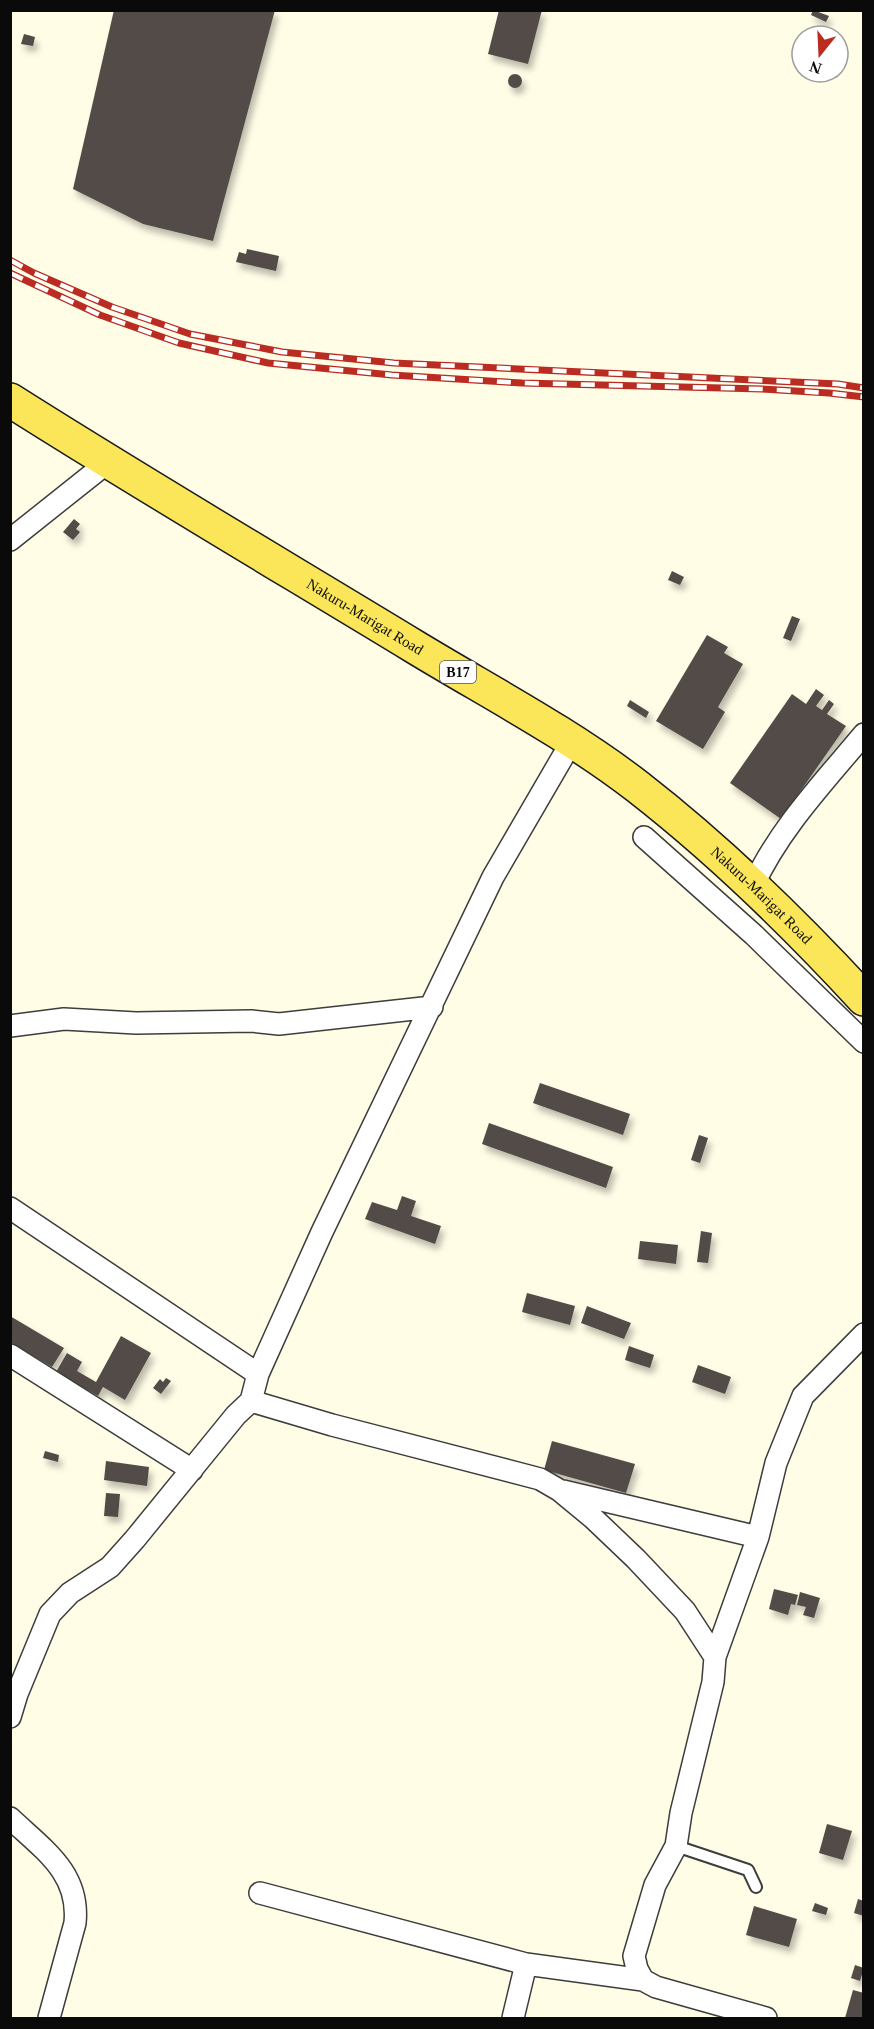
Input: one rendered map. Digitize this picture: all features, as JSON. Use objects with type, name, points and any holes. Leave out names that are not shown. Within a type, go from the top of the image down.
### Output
[{"type":"main road","name":"Nakuru-Marigat Road","points":[[10,400],[108,462],[572,741],[637,786],[753,886],[807,937],[864,999]]},
{"type":"street","points":[[10,540],[108,462]]},
{"type":"street","points":[[10,526],[34,521]]},
{"type":"street","points":[[753,886],[776,843],[808,800],[864,734]]},
{"type":"street","points":[[10,1717],[17,1694],[50,1614],[70,1593],[110,1567],[236,1415],[251,1401],[258,1374],[322,1232],[493,877],[572,741]]},
{"type":"street","points":[[644,837],[754,935],[864,1042]]},
{"type":"street","points":[[10,1026],[64,1019],[136,1023],[250,1021],[279,1024],[432,1007]]},
{"type":"street","points":[[10,1208],[258,1374]]},
{"type":"street","points":[[643,1980],[634,1956],[655,1885],[676,1846],[681,1813],[713,1682],[714,1657],[758,1537],[777,1463],[803,1396],[864,1334]]},
{"type":"street","points":[[10,1355],[192,1470]]},
{"type":"street","points":[[251,1401],[332,1425],[540,1479],[559,1490],[593,1518],[685,1611],[714,1657]]},
{"type":"street","points":[[559,1490],[758,1537]]},
{"type":"street","points":[[10,1818],[58,1863],[75,1895],[75,1923],[49,2019]]},
{"type":"street","points":[[260,1893],[526,1964],[643,1980],[677,1994],[766,2019]]},
{"type":"street","points":[[513,2019],[526,1964]]},
{"type":"lane","points":[[676,1846],[748,1870],[756,1887]]},
{"type":"building","points":[[114,10],[275,10],[213,241],[143,224],[73,189]]},
{"type":"building","points":[[499,10],[542,10],[528,64],[488,54]]},
{"type":"building","points":[[813,10],[829,16],[826,22],[811,15]]},
{"type":"building","points":[[24,34],[35,37],[33,46],[21,44]]},
{"type":"building","points":[[515,74],[520,76],[522,81],[520,86],[515,88],[510,86],[508,81],[510,76]]},
{"type":"building","points":[[247,249],[279,256],[276,271],[236,262],[239,252],[246,254]]},
{"type":"building","points":[[74,519],[80,524],[76,529],[80,532],[73,540],[63,532]]},
{"type":"building","points":[[672,571],[684,577],[680,585],[668,580]]},
{"type":"building","points":[[792,616],[800,619],[791,641],[783,638]]},
{"type":"building","points":[[707,635],[728,647],[724,653],[743,664],[718,707],[725,712],[703,749],[656,721]]},
{"type":"building","points":[[816,689],[824,695],[816,706],[822,710],[829,700],[834,704],[827,714],[846,726],[781,819],[730,783],[792,694],[806,704]]},
{"type":"building","points":[[630,700],[649,712],[646,718],[627,706]]},
{"type":"building","points":[[540,1083],[630,1114],[623,1135],[533,1103]]},
{"type":"building","points":[[489,1123],[613,1167],[606,1188],[482,1144]]},
{"type":"building","points":[[699,1135],[708,1138],[700,1163],[691,1160]]},
{"type":"building","points":[[402,1196],[416,1201],[411,1216],[441,1226],[435,1244],[365,1219],[372,1202],[397,1210]]},
{"type":"building","points":[[701,1231],[712,1233],[708,1263],[697,1262]]},
{"type":"building","points":[[640,1241],[678,1245],[676,1264],[638,1259]]},
{"type":"building","points":[[527,1293],[575,1306],[570,1325],[522,1312]]},
{"type":"building","points":[[587,1306],[631,1323],[624,1339],[581,1323]]},
{"type":"building","points":[[10,1316],[64,1348],[52,1367],[10,1342]]},
{"type":"building","points":[[121,1336],[151,1353],[125,1400],[103,1387],[98,1396],[56,1372],[67,1353],[82,1362],[77,1371],[96,1382]]},
{"type":"building","points":[[629,1346],[654,1355],[650,1368],[625,1360]]},
{"type":"building","points":[[698,1365],[731,1377],[725,1394],[692,1382]]},
{"type":"building","points":[[166,1378],[171,1381],[161,1394],[153,1388],[160,1379],[163,1382]]},
{"type":"building","points":[[552,1441],[635,1464],[626,1493],[544,1470]]},
{"type":"building","points":[[45,1451],[59,1455],[58,1462],[43,1458]]},
{"type":"building","points":[[106,1461],[149,1467],[147,1486],[104,1480]]},
{"type":"building","points":[[106,1493],[120,1494],[118,1517],[104,1516]]},
{"type":"building","points":[[774,1589],[798,1595],[795,1605],[791,1604],[788,1615],[769,1609]]},
{"type":"building","points":[[800,1592],[820,1598],[814,1618],[803,1615],[806,1607],[797,1605]]},
{"type":"building","points":[[827,1824],[852,1831],[843,1860],[819,1853]]},
{"type":"building","points":[[858,1899],[864,1901],[864,1916],[854,1913]]},
{"type":"building","points":[[815,1903],[828,1908],[826,1915],[812,1911]]},
{"type":"building","points":[[754,1906],[797,1919],[789,1947],[746,1935]]},
{"type":"building","points":[[855,1965],[864,1968],[860,1981],[851,1978]]},
{"type":"building","points":[[853,1990],[864,1993],[864,2018],[845,2018]]},
{"type":"railway","points":[[10,260],[112,307],[190,334],[282,352],[394,363],[838,384],[864,388]]},
{"type":"railway","points":[[10,273],[100,315],[179,343],[268,363],[392,375],[522,383],[762,389],[864,397]]}]
